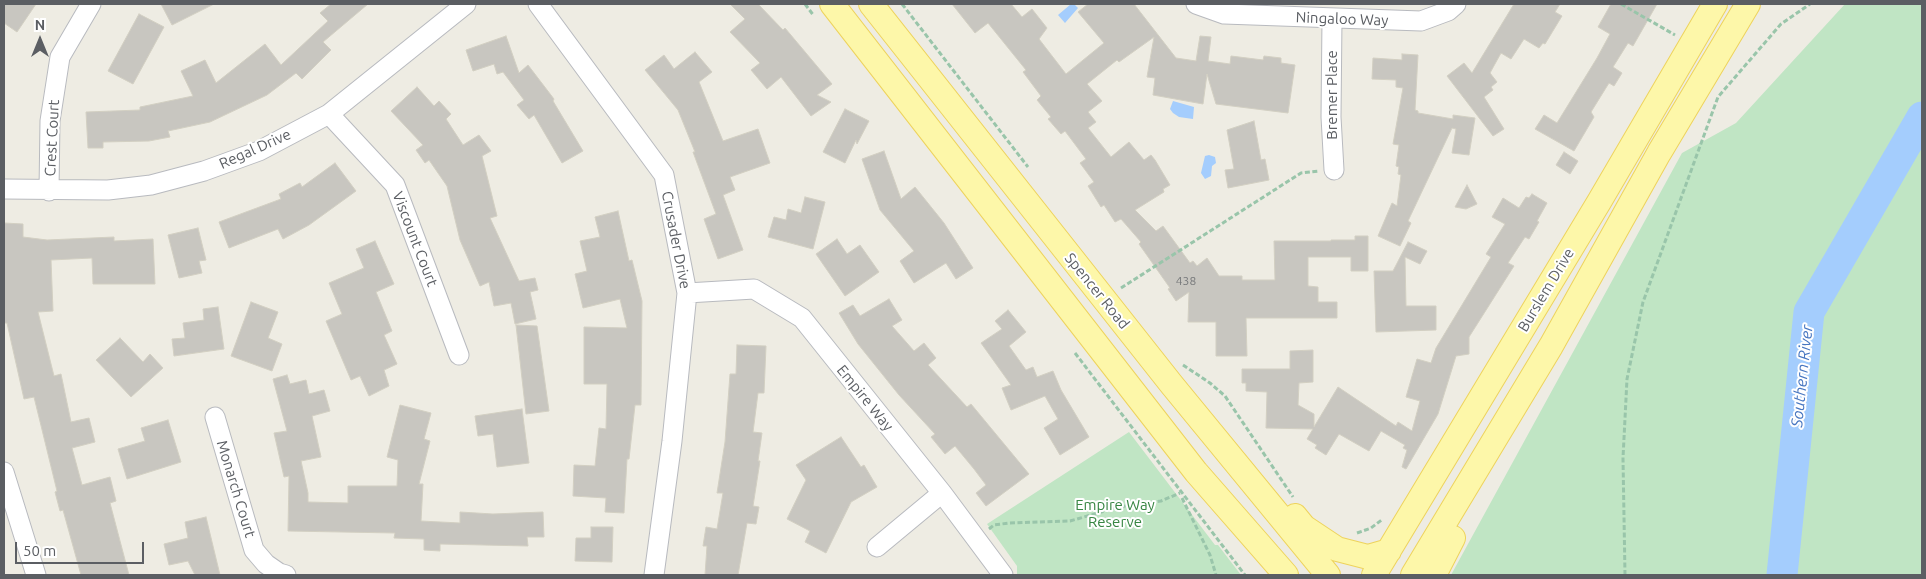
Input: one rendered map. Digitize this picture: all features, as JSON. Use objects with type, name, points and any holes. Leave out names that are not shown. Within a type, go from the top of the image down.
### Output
[{"type":"main road","name":"Spencer Road","points":[[871,4],[1106,286],[1250,479],[1328,575]]},
{"type":"main road","name":"Burslem Drive","points":[[1374,575],[1715,4]]},
{"type":"main road","name":"Burslem Drive","points":[[1413,575],[1585,285],[1664,144],[1748,4]]},
{"type":"main road","points":[[824,11],[1119,373],[1196,472],[1286,575]]},
{"type":"main road","points":[[1512,344],[1527,345],[1536,338],[1558,309],[1585,285]]},
{"type":"main road","points":[[1106,286],[1110,329],[1128,354],[1125,366],[1119,373]]},
{"type":"main road","points":[[1434,575],[1492,467],[1496,436]]},
{"type":"main road","points":[[1250,479],[1279,496],[1304,527],[1337,549],[1368,557],[1389,551]]},
{"type":"street","name":"Crest Court","points":[[49,191],[50,121],[60,57],[92,4]]},
{"type":"street","name":"Regal Drive","points":[[4,189],[49,191],[108,190],[142,186],[204,171],[259,151],[330,114],[466,4]]},
{"type":"street","name":"Crusader Drive","points":[[538,4],[664,175],[687,293],[672,441],[654,575]]},
{"type":"street","name":"Ningaloo Way","points":[[1196,4],[1224,14],[1422,21],[1448,11],[1456,4]]},
{"type":"street","name":"Bremer Place","points":[[1332,19],[1331,117],[1334,170]]},
{"type":"street","name":"Viscount Court","points":[[330,114],[395,185],[459,355]]},
{"type":"street","name":"Empire Way","points":[[687,293],[754,289],[802,318],[942,493],[1003,575]]},
{"type":"street","name":"Monarch Court","points":[[214,417],[254,550],[266,564],[279,573],[286,575]]},
{"type":"street","points":[[4,472],[36,575]]},
{"type":"street","points":[[877,547],[942,493]]},
{"type":"path","points":[[805,4],[824,11]]},
{"type":"path","points":[[902,4],[1032,173]]},
{"type":"path","points":[[1621,4],[1676,36]]},
{"type":"path","points":[[1625,575],[1623,458],[1627,379],[1643,302],[1718,97],[1781,24],[1810,4]]},
{"type":"path","points":[[1106,286],[1301,173],[1334,170]]},
{"type":"path","points":[[1106,286],[1127,295]]},
{"type":"path","points":[[1074,350],[1244,575]]},
{"type":"path","points":[[1182,364],[1225,396],[1297,501]]},
{"type":"path","points":[[976,539],[994,525],[1009,522],[1070,521],[1119,507],[1161,500],[1180,492]]},
{"type":"path","points":[[1180,492],[1210,555],[1216,575]]},
{"type":"green space","points":[[1845,4],[1922,4],[1922,575],[1451,575],[1682,153],[1736,123]]},
{"type":"green space","name":"Empire Way Reserve","points":[[1129,432],[1215,545],[1218,545],[1241,575],[1017,575],[1017,566],[987,524]]},
{"type":"water","points":[[1071,4],[1078,8],[1065,23],[1058,15]]},
{"type":"water","points":[[1173,101],[1194,107],[1193,119],[1179,117],[1173,113],[1170,109]]},
{"type":"water","points":[[1205,156],[1215,157],[1216,163],[1212,166],[1211,176],[1205,179],[1201,173]]},
{"type":"building","points":[[4,4],[36,4],[17,32],[4,23]]},
{"type":"building","points":[[161,4],[214,4],[172,25]]},
{"type":"building","points":[[331,4],[368,4],[323,42],[331,50],[302,79],[296,73],[267,95],[210,122],[168,131],[170,137],[149,141],[103,142],[103,148],[88,148],[86,112],[140,110],[140,107],[193,96],[181,71],[205,60],[216,83],[265,44],[281,65],[328,21],[320,13]]},
{"type":"building","points":[[730,4],[758,4],[783,30],[785,28],[832,84],[817,95],[831,102],[811,116],[781,77],[767,89],[751,70],[760,63],[730,32],[745,19]]},
{"type":"building","points":[[952,4],[1011,4],[1022,17],[1032,9],[1047,28],[1039,39],[1066,74],[1104,43],[1078,12],[1088,4],[1134,4],[1176,58],[1196,61],[1200,36],[1211,37],[1208,61],[1230,64],[1231,56],[1263,60],[1264,56],[1281,58],[1281,63],[1295,65],[1288,113],[1216,104],[1207,74],[1203,104],[1153,95],[1155,78],[1147,77],[1154,37],[1119,62],[1117,60],[1087,84],[1102,101],[1088,112],[1096,122],[1088,128],[1111,157],[1129,142],[1144,160],[1151,155],[1170,185],[1163,189],[1164,192],[1135,210],[1156,231],[1163,226],[1190,263],[1193,261],[1197,266],[1207,258],[1219,276],[1242,276],[1242,280],[1275,280],[1274,241],[1355,240],[1355,236],[1368,236],[1368,271],[1351,271],[1351,257],[1308,257],[1308,286],[1318,287],[1318,302],[1337,302],[1337,318],[1246,318],[1247,356],[1216,356],[1216,322],[1188,322],[1189,292],[1176,301],[1168,289],[1170,288],[1139,244],[1141,242],[1121,219],[1115,222],[1104,205],[1101,207],[1088,186],[1094,182],[1080,163],[1086,159],[1065,131],[1061,134],[1048,119],[1051,117],[1037,100],[1041,96],[1023,72],[1026,70],[988,23],[975,33]]},
{"type":"building","points":[[1514,4],[1560,4],[1555,12],[1562,16],[1545,44],[1543,43],[1539,48],[1524,39],[1511,59],[1501,53],[1490,73],[1497,82],[1491,87],[1493,90],[1484,97],[1504,129],[1493,136],[1447,76],[1464,63],[1472,73]]},
{"type":"building","points":[[1611,4],[1657,4],[1633,46],[1628,43],[1613,67],[1622,73],[1614,86],[1609,83],[1591,112],[1594,117],[1574,151],[1535,129],[1544,115],[1557,123],[1597,58],[1610,34],[1598,27]]},
{"type":"building","points":[[139,14],[164,27],[133,84],[108,71]]},
{"type":"building","points":[[506,36],[519,73],[528,65],[554,99],[553,101],[583,151],[562,163],[534,115],[529,119],[517,105],[524,100],[503,72],[497,74],[494,64],[473,71],[466,50]]},
{"type":"building","points":[[695,52],[712,72],[699,82],[723,141],[758,129],[770,163],[730,177],[735,190],[723,195],[743,250],[718,259],[704,219],[716,214],[693,152],[695,152],[678,110],[645,70],[664,55],[674,69]]},
{"type":"building","points":[[1402,54],[1418,55],[1415,110],[1418,113],[1453,119],[1453,115],[1475,118],[1469,155],[1452,153],[1456,129],[1452,128],[1408,221],[1411,223],[1400,246],[1378,236],[1392,203],[1397,206],[1401,175],[1398,174],[1399,167],[1396,166],[1399,145],[1393,144],[1403,88],[1396,87],[1396,80],[1372,79],[1373,58],[1402,60]]},
{"type":"building","points":[[417,87],[434,106],[439,101],[451,114],[446,119],[463,145],[479,135],[491,151],[482,156],[497,216],[490,218],[519,281],[535,278],[538,290],[530,292],[536,319],[515,324],[511,303],[494,306],[489,282],[480,286],[460,240],[447,186],[429,160],[425,163],[416,150],[423,145],[391,111]]},
{"type":"building","points":[[845,109],[869,121],[857,144],[856,140],[845,163],[823,152]]},
{"type":"building","points":[[1254,121],[1261,160],[1265,159],[1269,180],[1228,188],[1225,170],[1234,169],[1227,130]]},
{"type":"building","points":[[884,151],[901,199],[915,187],[944,223],[973,268],[956,279],[946,263],[914,283],[900,261],[914,251],[880,210],[862,159]]},
{"type":"building","points":[[1564,152],[1578,161],[1570,174],[1556,165]]},
{"type":"building","points":[[335,163],[356,191],[309,225],[283,239],[278,229],[229,248],[219,222],[281,199],[279,194],[300,183],[302,187]]},
{"type":"building","points":[[1467,185],[1477,204],[1466,209],[1455,207]]},
{"type":"building","points":[[1532,194],[1547,203],[1537,221],[1539,222],[1529,239],[1525,237],[1508,263],[1514,266],[1469,337],[1469,354],[1456,356],[1438,414],[1406,469],[1402,467],[1407,450],[1403,448],[1405,445],[1381,431],[1369,451],[1339,434],[1326,455],[1315,448],[1317,445],[1307,439],[1313,429],[1266,428],[1267,392],[1246,391],[1246,383],[1242,383],[1242,369],[1290,369],[1290,351],[1313,350],[1313,382],[1299,383],[1298,405],[1314,414],[1314,427],[1338,387],[1396,426],[1398,422],[1412,431],[1420,401],[1406,397],[1417,359],[1431,363],[1436,348],[1491,257],[1486,254],[1505,224],[1492,217],[1503,198],[1519,208],[1526,197],[1529,198]]},
{"type":"building","points":[[805,197],[825,202],[813,249],[768,237],[774,217],[786,220],[788,209],[801,213]]},
{"type":"building","points":[[618,211],[629,261],[632,260],[642,301],[641,405],[635,405],[629,459],[627,459],[624,513],[605,512],[606,498],[573,496],[574,465],[595,466],[599,428],[606,429],[607,384],[584,384],[584,327],[627,328],[620,299],[583,308],[575,274],[587,271],[580,241],[600,237],[595,217]]},
{"type":"building","points":[[4,223],[23,224],[23,237],[47,240],[114,237],[114,241],[153,239],[155,284],[93,284],[92,258],[51,260],[53,311],[38,312],[54,376],[61,374],[71,422],[89,418],[95,442],[72,448],[82,485],[110,477],[116,501],[110,503],[129,575],[81,575],[63,510],[60,511],[55,492],[57,491],[34,397],[24,399],[7,323],[4,323]]},
{"type":"building","points":[[198,228],[206,260],[199,261],[202,273],[179,278],[168,235]]},
{"type":"building","points":[[837,239],[847,254],[860,245],[879,272],[845,296],[816,254]]},
{"type":"building","points":[[375,241],[394,284],[376,292],[392,331],[384,335],[397,364],[384,370],[389,386],[369,396],[360,376],[351,380],[326,321],[342,314],[329,283],[364,268],[356,249]]},
{"type":"building","points":[[1408,242],[1427,251],[1420,264],[1405,257],[1406,306],[1436,306],[1436,330],[1376,332],[1374,271],[1393,271]]},
{"type":"building","points":[[889,299],[902,320],[892,326],[914,351],[924,343],[936,358],[928,365],[967,407],[971,404],[1029,474],[986,506],[976,493],[986,485],[974,469],[955,446],[945,454],[931,437],[935,434],[899,395],[858,344],[839,313],[853,305],[860,316]]},
{"type":"building","points":[[251,302],[278,312],[268,338],[282,344],[272,371],[231,356]]},
{"type":"building","points":[[218,307],[224,349],[174,356],[172,339],[185,338],[183,323],[204,320],[203,309]]},
{"type":"building","points":[[1008,310],[1026,332],[1009,346],[1026,370],[1033,367],[1037,377],[1053,371],[1061,390],[1089,437],[1060,455],[1044,428],[1058,419],[1045,396],[1011,410],[1002,388],[1011,385],[981,343],[1002,329],[995,321]]},
{"type":"building","points":[[516,325],[537,326],[549,411],[526,414]]},
{"type":"building","points":[[120,338],[143,362],[150,354],[163,368],[131,397],[96,360]]},
{"type":"building","points":[[737,345],[766,346],[764,393],[758,393],[753,432],[762,433],[753,506],[759,507],[756,524],[747,523],[738,575],[705,575],[707,546],[703,546],[706,527],[717,529],[723,493],[717,493],[725,442],[730,374],[736,374]]},
{"type":"building","points":[[287,375],[290,384],[306,380],[309,394],[324,390],[330,411],[312,416],[321,457],[301,461],[308,493],[308,502],[348,503],[348,486],[397,486],[398,460],[387,457],[400,405],[431,413],[424,439],[430,441],[419,484],[423,484],[421,521],[460,523],[460,512],[493,514],[543,512],[544,537],[527,537],[528,546],[440,544],[440,551],[424,550],[424,539],[394,538],[395,533],[288,531],[289,476],[284,477],[274,433],[287,431],[273,379]]},
{"type":"building","points":[[522,409],[529,463],[497,467],[493,434],[478,436],[475,416]]},
{"type":"building","points":[[168,420],[181,462],[127,479],[118,449],[145,441],[141,428]]},
{"type":"building","points":[[841,437],[861,467],[864,465],[877,487],[851,502],[826,553],[805,542],[810,531],[787,519],[806,480],[796,465]]},
{"type":"building","points":[[206,517],[220,575],[195,575],[188,561],[169,565],[164,544],[188,538],[185,522]]},
{"type":"building","points":[[591,527],[613,527],[612,562],[575,561],[576,538],[591,538]]},
{"type":"waterway","name":"Southern River","points":[[1782,575],[1809,312],[1922,117]]}]
